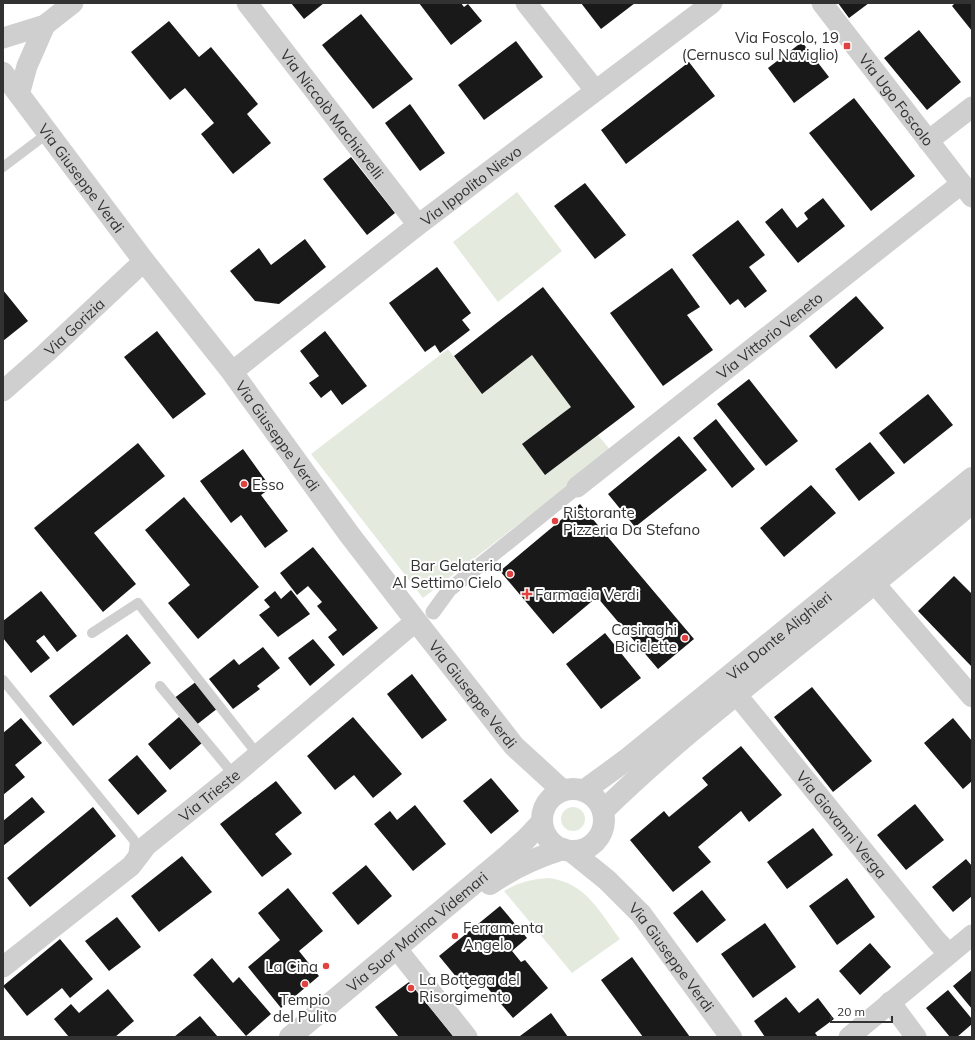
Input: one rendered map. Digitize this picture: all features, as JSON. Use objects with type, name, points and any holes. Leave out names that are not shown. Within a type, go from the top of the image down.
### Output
[{"type":"street","points":[[3,38],[45,25],[73,3]]},
{"type":"street","name":"Via Niccolò Machiavelli","points":[[247,3],[418,224]]},
{"type":"street","points":[[526,3],[595,90]]},
{"type":"street","name":"Via Ippolito Nievo","points":[[232,372],[418,224],[712,3]]},
{"type":"street","name":"Via Ugo Foscolo","points":[[822,3],[967,190]]},
{"type":"street","points":[[19,95],[27,66],[45,25]]},
{"type":"street","name":"Via Giuseppe Verdi","points":[[3,73],[144,262],[232,372],[345,527],[425,617],[514,746],[562,790]]},
{"type":"street","points":[[928,141],[972,107]]},
{"type":"street","name":"Via Vittorio Veneto","points":[[578,487],[967,190]]},
{"type":"street","name":"Via Gorizia","points":[[3,391],[144,262]]},
{"type":"street","name":"Via Dante Alighieri","points":[[585,790],[626,760],[972,478]]},
{"type":"street","points":[[425,617],[449,590],[578,487]]},
{"type":"street","name":"Via Dante Alighieri","points":[[603,811],[639,775],[736,694],[875,584],[972,503]]},
{"type":"street","points":[[875,584],[972,697]]},
{"type":"street","name":"Via Trieste","points":[[3,968],[131,866],[147,845],[425,617]]},
{"type":"street","name":"Via Giovanni Verga","points":[[736,694],[931,934],[949,954]]},
{"type":"street","points":[[574,788],[585,790],[600,804],[603,811],[604,817],[602,832],[592,845],[582,849],[567,850],[555,845],[548,838],[542,822],[543,809],[547,802],[562,790],[574,788]]},
{"type":"street","name":"Via Suor Marina Videmari","points":[[306,1037],[526,840],[542,822]]},
{"type":"street","name":"Via Giuseppe Verdi","points":[[567,850],[607,880],[641,914],[731,1037]]},
{"type":"street","name":"Via Suor Marina Videmari","points":[[290,1037],[400,952],[500,878],[531,861],[567,850]]},
{"type":"street","points":[[848,1037],[972,935]]},
{"type":"street","points":[[400,952],[467,1037]]},
{"type":"street","points":[[890,1002],[916,1037]]},
{"type":"lane","points":[[3,167],[48,133]]},
{"type":"lane","points":[[92,633],[138,603],[258,755]]},
{"type":"lane","points":[[3,680],[133,838],[135,842],[131,866]]},
{"type":"lane","points":[[160,686],[234,775]]},
{"type":"shaded area","points":[[517,192],[562,251],[498,302],[453,242]]},
{"type":"shaded area","points":[[448,349],[482,394],[532,355],[612,452],[423,598],[311,454]]},
{"type":"shaded area","points":[[573,807],[582,810],[585,819],[582,828],[573,831],[564,828],[561,819],[564,810]]},
{"type":"shaded area","points":[[549,878],[562,881],[582,892],[598,909],[620,939],[572,973],[504,891],[515,885],[537,879]]},
{"type":"building","points":[[291,3],[324,3],[304,19]]},
{"type":"building","points":[[419,3],[461,3],[464,7],[468,4],[482,21],[451,45]]},
{"type":"building","points":[[581,3],[635,3],[601,29]]},
{"type":"building","points":[[838,3],[869,3],[849,18]]},
{"type":"building","points":[[955,3],[972,3],[972,31],[952,6]]},
{"type":"building","points":[[361,14],[413,79],[373,109],[322,45]]},
{"type":"building","points":[[169,21],[199,57],[211,47],[258,104],[247,114],[271,143],[233,174],[201,134],[214,123],[185,88],[170,100],[131,52]]},
{"type":"building","points":[[919,30],[961,82],[927,110],[884,58]]},
{"type":"building","points":[[516,41],[543,77],[484,120],[458,85]]},
{"type":"building","points":[[802,42],[829,77],[794,103],[768,68]]},
{"type":"building","points":[[689,62],[715,96],[626,164],[601,130]]},
{"type":"building","points":[[854,98],[915,176],[871,211],[809,133]]},
{"type":"building","points":[[410,104],[445,153],[420,171],[385,123]]},
{"type":"building","points":[[351,157],[395,213],[367,235],[323,179]]},
{"type":"building","points":[[585,183],[626,235],[595,259],[554,206]]},
{"type":"building","points":[[823,198],[845,226],[798,263],[765,222],[782,208],[797,228],[808,219],[804,213]]},
{"type":"building","points":[[738,220],[765,255],[749,267],[767,291],[745,308],[738,299],[730,305],[692,255]]},
{"type":"building","points":[[305,239],[326,267],[279,304],[255,301],[230,271],[259,248],[271,265]]},
{"type":"building","points":[[437,267],[471,313],[462,320],[470,330],[440,353],[435,345],[425,352],[389,303]]},
{"type":"building","points":[[672,268],[700,307],[687,315],[713,350],[663,386],[610,313]]},
{"type":"building","points":[[543,287],[635,407],[545,475],[522,444],[571,407],[532,355],[482,394],[454,356]]},
{"type":"building","points":[[3,290],[28,321],[3,341]]},
{"type":"building","points":[[856,296],[884,328],[836,369],[809,336]]},
{"type":"building","points":[[157,331],[206,394],[173,419],[124,357]]},
{"type":"building","points":[[325,331],[367,386],[342,405],[331,390],[321,398],[309,383],[319,376],[300,351]]},
{"type":"building","points":[[749,379],[798,441],[766,466],[717,404]]},
{"type":"building","points":[[928,394],[953,425],[904,464],[879,433]]},
{"type":"building","points":[[716,419],[755,469],[732,488],[693,438]]},
{"type":"building","points":[[679,436],[707,470],[635,527],[608,494]]},
{"type":"building","points":[[870,442],[895,473],[859,501],[835,469]]},
{"type":"building","points":[[138,443],[165,476],[94,533],[136,584],[103,612],[34,528]]},
{"type":"building","points":[[243,449],[271,488],[261,495],[288,531],[265,548],[241,515],[231,523],[200,481]]},
{"type":"building","points":[[811,485],[836,513],[784,557],[760,528]]},
{"type":"building","points":[[184,497],[259,587],[198,639],[168,603],[190,585],[145,530]]},
{"type":"building","points":[[580,504],[694,639],[658,669],[597,597],[553,634],[500,571]]},
{"type":"building","points":[[313,547],[378,628],[343,656],[328,637],[337,630],[317,606],[322,602],[308,586],[297,595],[280,573]]},
{"type":"building","points":[[954,576],[972,594],[972,667],[918,611]]},
{"type":"building","points":[[291,590],[310,614],[278,637],[259,615],[270,607],[264,600],[275,591],[281,599]]},
{"type":"building","points":[[41,591],[77,636],[57,652],[44,635],[36,641],[50,658],[31,673],[3,638],[3,621]]},
{"type":"building","points":[[605,633],[641,678],[601,709],[566,664]]},
{"type":"building","points":[[127,634],[151,663],[73,726],[49,696]]},
{"type":"building","points":[[313,639],[335,665],[310,686],[288,658]]},
{"type":"building","points":[[263,647],[280,668],[257,686],[260,689],[233,709],[209,679],[234,659],[239,665]]},
{"type":"building","points":[[412,674],[447,720],[422,739],[387,694]]},
{"type":"building","points":[[197,681],[218,708],[195,726],[173,699]]},
{"type":"building","points":[[812,687],[872,761],[833,792],[774,717]]},
{"type":"building","points":[[179,717],[202,743],[170,770],[148,744]]},
{"type":"building","points":[[353,717],[402,774],[373,798],[354,775],[335,790],[307,756]]},
{"type":"building","points":[[21,718],[42,743],[15,765],[25,777],[3,795],[3,733]]},
{"type":"building","points":[[953,718],[972,741],[972,781],[963,789],[924,743]]},
{"type":"building","points":[[741,746],[782,795],[749,822],[741,811],[698,847],[711,862],[673,892],[630,840],[664,811],[669,817],[708,785],[702,778]]},
{"type":"building","points":[[137,755],[167,791],[138,815],[108,780]]},
{"type":"building","points":[[491,778],[519,811],[491,834],[463,801]]},
{"type":"building","points":[[276,781],[302,813],[275,834],[292,854],[262,877],[220,824]]},
{"type":"building","points":[[32,797],[45,812],[3,846],[3,821]]},
{"type":"building","points":[[915,804],[944,840],[906,870],[877,835]]},
{"type":"building","points":[[415,805],[446,844],[413,871],[374,824],[390,811],[397,820]]},
{"type":"building","points":[[93,807],[116,836],[30,907],[7,878]]},
{"type":"building","points":[[813,828],[833,855],[787,889],[767,862]]},
{"type":"building","points":[[182,856],[212,892],[159,932],[131,896]]},
{"type":"building","points":[[966,859],[972,866],[972,896],[953,912],[932,887]]},
{"type":"building","points":[[366,865],[392,896],[358,925],[332,893]]},
{"type":"building","points":[[847,878],[875,917],[837,945],[809,906]]},
{"type":"building","points":[[288,888],[323,931],[299,951],[319,976],[281,1008],[248,967],[280,940],[258,913]]},
{"type":"building","points":[[702,890],[726,920],[697,943],[673,913]]},
{"type":"building","points":[[500,906],[527,938],[512,951],[521,962],[525,960],[548,988],[513,1018],[480,979],[467,990],[439,956]]},
{"type":"building","points":[[117,917],[141,947],[109,971],[85,941]]},
{"type":"building","points":[[765,923],[796,967],[753,998],[721,954]]},
{"type":"building","points":[[60,939],[93,979],[70,998],[62,988],[27,1016],[3,986]]},
{"type":"building","points":[[870,943],[891,967],[860,995],[839,971]]},
{"type":"building","points":[[632,957],[690,1037],[643,1037],[601,980]]},
{"type":"building","points":[[212,958],[233,983],[239,977],[271,1014],[246,1036],[193,975]]},
{"type":"building","points":[[972,970],[972,1009],[953,986]]},
{"type":"building","points":[[409,982],[454,1037],[399,1037],[375,1007]]},
{"type":"building","points":[[108,989],[134,1021],[115,1037],[69,1037],[54,1019],[71,1004],[79,1013]]},
{"type":"building","points":[[948,990],[972,1019],[972,1024],[957,1037],[950,1037],[926,1008]]},
{"type":"building","points":[[786,997],[799,1013],[818,998],[834,1019],[815,1033],[818,1037],[765,1037],[754,1021]]},
{"type":"building","points":[[551,1013],[568,1037],[520,1037],[520,1036]]},
{"type":"building","points":[[200,1016],[218,1037],[174,1037]]},
{"type":"place","name":"Via Foscolo, 19 (Cernusco sul Naviglio)","points":[[847,46]]},
{"type":"place","name":"Esso","points":[[244,484]]},
{"type":"place","name":"Ristorante Pizzeria Da Stefano","points":[[555,521]]},
{"type":"place","name":"Bar Gelateria Al Settimo Cielo","points":[[510,574]]},
{"type":"place","name":"Farmacia Verdi","points":[[527,594]]},
{"type":"place","name":"Casiraghi Biciclette","points":[[685,638]]},
{"type":"place","name":"Ferramenta Angelo","points":[[455,936]]},
{"type":"place","name":"La Cina","points":[[326,966]]},
{"type":"place","name":"Tempio del Pulito","points":[[305,984]]},
{"type":"place","name":"La Bottega del Risorgimento","points":[[411,988]]}]
